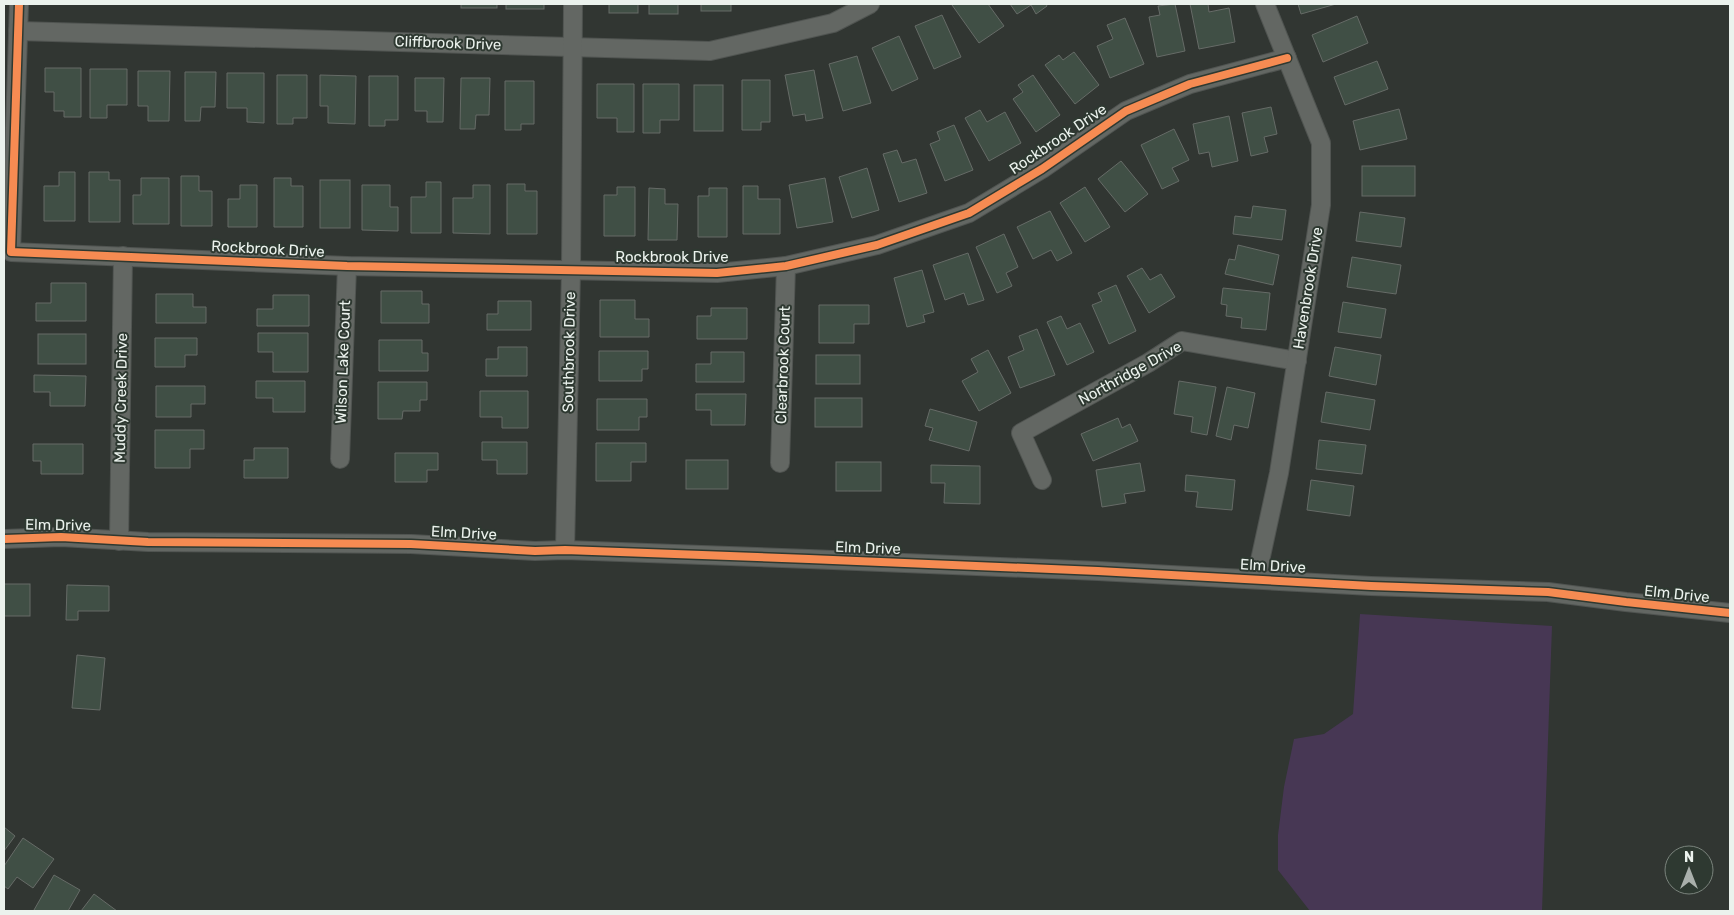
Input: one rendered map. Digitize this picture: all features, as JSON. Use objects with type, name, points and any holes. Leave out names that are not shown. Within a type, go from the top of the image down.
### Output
[{"type":"street","points":[[18,31],[19,4]]},
{"type":"street","name":"Southbrook Drive","points":[[565,550],[571,270],[573,4]]},
{"type":"street","name":"Cliffbrook Drive","points":[[18,31],[710,51],[833,23],[870,4]]},
{"type":"street","name":"Havenbrook Drive","points":[[1256,579],[1280,473],[1321,205],[1321,143],[1265,4]]},
{"type":"street","name":"Rockbrook Drive","points":[[18,31],[11,252],[347,266],[717,273],[786,266],[877,245],[969,213],[1042,169],[1126,111],[1190,84],[1287,58]]},
{"type":"street","name":"Muddy Creek Drive","points":[[119,540],[123,256]]},
{"type":"street","name":"Wilson Lake Court","points":[[340,459],[347,266]]},
{"type":"street","name":"Clearbrook Court","points":[[780,463],[786,266]]},
{"type":"street","name":"Northridge Drive","points":[[1042,480],[1021,433],[1148,363],[1182,341],[1297,361]]},
{"type":"street","name":"Elm Drive","points":[[4,539],[61,537],[119,540],[411,544],[535,551],[565,550],[819,559],[1371,586],[1548,592],[1730,613]]},
{"type":"shaded area","points":[[1360,614],[1552,626],[1542,911],[1310,911],[1278,870],[1278,835],[1284,787],[1294,739],[1324,734],[1353,714]]},
{"type":"building","points":[[461,4],[497,4],[497,8],[461,8]]},
{"type":"building","points":[[506,4],[544,4],[544,9],[506,9]]},
{"type":"building","points":[[609,4],[638,4],[638,13],[609,13]]},
{"type":"building","points":[[649,4],[678,4],[678,14],[649,14]]},
{"type":"building","points":[[701,4],[731,4],[731,11],[701,11]]},
{"type":"building","points":[[988,4],[1004,26],[979,43],[952,5]]},
{"type":"building","points":[[1010,4],[1046,4],[1047,6],[1036,14],[1031,5],[1017,14]]},
{"type":"building","points":[[1175,4],[1185,51],[1157,57],[1149,17],[1160,15],[1158,6]]},
{"type":"building","points":[[1190,4],[1208,4],[1209,12],[1229,8],[1235,42],[1199,49]]},
{"type":"building","points":[[1298,4],[1336,4],[1301,14]]},
{"type":"building","points":[[942,15],[961,57],[934,69],[915,26]]},
{"type":"building","points":[[1357,16],[1368,43],[1323,62],[1312,35]]},
{"type":"building","points":[[1125,18],[1144,64],[1110,78],[1097,46],[1113,39],[1107,25]]},
{"type":"building","points":[[899,36],[918,79],[892,91],[872,48]]},
{"type":"building","points":[[1074,52],[1099,85],[1075,104],[1045,65],[1059,55],[1063,60]]},
{"type":"building","points":[[857,56],[871,103],[843,111],[829,64]]},
{"type":"building","points":[[1377,61],[1388,89],[1345,105],[1334,77]]},
{"type":"building","points":[[45,68],[81,68],[81,117],[64,117],[64,111],[54,111],[54,92],[45,92]]},
{"type":"building","points":[[90,69],[127,69],[127,105],[107,105],[107,118],[90,118]]},
{"type":"building","points":[[814,70],[823,118],[806,121],[805,114],[793,116],[785,75]]},
{"type":"building","points":[[138,71],[170,71],[169,121],[148,121],[148,106],[138,106]]},
{"type":"building","points":[[185,72],[216,72],[215,107],[201,107],[200,121],[185,121]]},
{"type":"building","points":[[227,73],[264,73],[264,123],[247,122],[247,108],[227,108]]},
{"type":"building","points":[[277,75],[307,75],[307,118],[293,118],[293,124],[277,124]]},
{"type":"building","points":[[320,75],[356,76],[355,124],[328,123],[328,106],[320,106]]},
{"type":"building","points":[[1033,75],[1060,115],[1036,132],[1013,99],[1023,92],[1018,85]]},
{"type":"building","points":[[369,76],[398,76],[398,120],[385,120],[385,126],[369,126]]},
{"type":"building","points":[[415,78],[444,78],[443,122],[427,122],[427,111],[415,111]]},
{"type":"building","points":[[461,78],[490,78],[489,115],[476,115],[475,129],[460,129]]},
{"type":"building","points":[[742,80],[770,80],[770,122],[761,122],[761,130],[742,130]]},
{"type":"building","points":[[505,81],[534,81],[534,124],[521,124],[521,130],[505,130]]},
{"type":"building","points":[[597,84],[634,84],[634,132],[617,132],[617,118],[597,118]]},
{"type":"building","points":[[643,84],[679,84],[679,120],[660,120],[660,133],[643,133]]},
{"type":"building","points":[[694,85],[723,85],[723,131],[694,131]]},
{"type":"building","points":[[1271,107],[1277,134],[1264,137],[1268,152],[1251,156],[1242,113]]},
{"type":"building","points":[[1399,109],[1407,139],[1360,150],[1353,121]]},
{"type":"building","points":[[980,110],[987,122],[1005,112],[1021,143],[989,161],[965,118]]},
{"type":"building","points":[[1229,116],[1238,161],[1212,167],[1209,152],[1199,154],[1193,124]]},
{"type":"building","points":[[954,125],[973,170],[945,181],[930,144],[940,140],[937,132]]},
{"type":"building","points":[[1174,129],[1189,160],[1172,168],[1179,181],[1162,189],[1141,145]]},
{"type":"building","points":[[897,150],[902,163],[916,159],[927,193],[899,202],[883,154]]},
{"type":"building","points":[[1121,161],[1148,194],[1125,212],[1098,179]]},
{"type":"building","points":[[1362,166],[1415,166],[1415,196],[1362,196]]},
{"type":"building","points":[[867,168],[879,210],[852,218],[839,177]]},
{"type":"building","points":[[59,172],[75,172],[75,221],[44,221],[44,186],[59,186]]},
{"type":"building","points":[[89,172],[109,172],[109,180],[120,180],[120,222],[89,222]]},
{"type":"building","points":[[181,176],[199,176],[199,191],[212,191],[212,226],[181,226]]},
{"type":"building","points":[[141,178],[169,178],[169,224],[133,224],[133,195],[141,195]]},
{"type":"building","points":[[274,178],[291,178],[291,186],[303,186],[303,227],[274,227]]},
{"type":"building","points":[[825,178],[833,222],[797,228],[789,185]]},
{"type":"building","points":[[320,180],[350,180],[350,228],[320,228]]},
{"type":"building","points":[[426,182],[441,182],[441,233],[411,233],[411,197],[426,197]]},
{"type":"building","points":[[507,184],[525,184],[525,191],[537,191],[537,234],[507,234]]},
{"type":"building","points":[[240,185],[257,185],[257,227],[228,227],[228,199],[240,199]]},
{"type":"building","points":[[362,185],[390,185],[390,207],[398,207],[398,231],[362,230]]},
{"type":"building","points":[[473,185],[490,185],[490,234],[453,233],[453,198],[473,198]]},
{"type":"building","points":[[743,186],[758,186],[758,199],[780,199],[780,234],[743,234]]},
{"type":"building","points":[[617,187],[635,187],[635,236],[604,236],[604,195],[617,195]]},
{"type":"building","points":[[1085,187],[1110,227],[1085,242],[1060,203]]},
{"type":"building","points":[[649,188],[665,189],[665,204],[678,204],[677,240],[648,240]]},
{"type":"building","points":[[709,188],[727,188],[727,237],[698,237],[698,196],[709,196]]},
{"type":"building","points":[[1253,206],[1286,210],[1282,240],[1233,234],[1235,216],[1251,218]]},
{"type":"building","points":[[1050,211],[1072,253],[1057,261],[1051,250],[1033,259],[1017,227]]},
{"type":"building","points":[[1360,212],[1405,218],[1401,247],[1356,241]]},
{"type":"building","points":[[1004,234],[1018,267],[1006,273],[1012,286],[997,293],[976,247]]},
{"type":"building","points":[[1238,245],[1279,255],[1273,285],[1225,274],[1229,259],[1235,260]]},
{"type":"building","points":[[968,253],[984,300],[968,305],[964,293],[945,300],[933,265]]},
{"type":"building","points":[[1352,257],[1401,265],[1396,294],[1347,287]]},
{"type":"building","points":[[1142,268],[1150,280],[1161,274],[1175,297],[1149,313],[1127,276]]},
{"type":"building","points":[[922,270],[934,312],[923,315],[925,322],[907,327],[894,278]]},
{"type":"building","points":[[51,283],[86,283],[86,321],[36,321],[36,303],[51,303]]},
{"type":"building","points":[[1116,285],[1136,331],[1109,344],[1092,305],[1102,301],[1098,293]]},
{"type":"building","points":[[1223,288],[1270,293],[1266,330],[1241,328],[1242,318],[1226,316],[1227,305],[1221,304]]},
{"type":"building","points":[[381,291],[422,291],[422,304],[429,304],[429,323],[381,323]]},
{"type":"building","points":[[156,294],[193,294],[193,307],[206,307],[206,323],[156,323]]},
{"type":"building","points":[[273,295],[309,295],[309,326],[257,326],[257,309],[273,309]]},
{"type":"building","points":[[600,300],[635,300],[635,319],[649,319],[649,337],[600,337]]},
{"type":"building","points":[[498,301],[531,301],[531,330],[487,330],[487,314],[498,314]]},
{"type":"building","points":[[1343,302],[1386,309],[1381,338],[1338,332]]},
{"type":"building","points":[[819,305],[869,305],[869,324],[854,324],[854,343],[819,343]]},
{"type":"building","points":[[711,308],[747,308],[747,339],[697,339],[697,316],[711,316]]},
{"type":"building","points":[[1061,316],[1067,329],[1080,323],[1094,352],[1067,365],[1047,322]]},
{"type":"building","points":[[1037,329],[1055,375],[1020,388],[1008,357],[1024,350],[1019,336]]},
{"type":"building","points":[[258,333],[308,333],[308,372],[273,372],[273,352],[258,352]]},
{"type":"building","points":[[38,334],[86,334],[86,364],[38,364]]},
{"type":"building","points":[[155,338],[197,338],[197,355],[185,355],[185,367],[155,367]]},
{"type":"building","points":[[379,340],[422,340],[422,353],[428,353],[428,371],[379,371]]},
{"type":"building","points":[[498,347],[527,347],[527,376],[486,376],[486,359],[498,359]]},
{"type":"building","points":[[1335,347],[1381,355],[1376,385],[1329,376]]},
{"type":"building","points":[[988,350],[1011,393],[979,411],[962,381],[978,372],[971,359]]},
{"type":"building","points":[[599,351],[648,351],[648,369],[642,369],[642,381],[599,381]]},
{"type":"building","points":[[711,352],[744,352],[744,382],[696,382],[696,364],[711,364]]},
{"type":"building","points":[[816,355],[860,355],[860,384],[816,384]]},
{"type":"building","points":[[34,375],[86,376],[85,406],[50,406],[50,392],[34,392]]},
{"type":"building","points":[[256,381],[305,381],[305,412],[273,412],[273,398],[256,398]]},
{"type":"building","points":[[1179,381],[1216,387],[1207,435],[1191,432],[1193,417],[1174,414]]},
{"type":"building","points":[[378,382],[427,382],[427,400],[420,400],[420,411],[403,411],[402,419],[378,419]]},
{"type":"building","points":[[156,386],[205,386],[205,404],[191,404],[191,417],[156,417]]},
{"type":"building","points":[[1227,387],[1255,393],[1248,428],[1234,425],[1231,440],[1216,436]]},
{"type":"building","points":[[480,391],[528,391],[528,428],[502,428],[502,417],[480,417]]},
{"type":"building","points":[[1326,392],[1375,400],[1370,430],[1321,422]]},
{"type":"building","points":[[696,394],[746,394],[745,425],[711,425],[711,410],[696,410]]},
{"type":"building","points":[[815,398],[862,398],[862,427],[815,427]]},
{"type":"building","points":[[597,399],[647,399],[647,417],[639,417],[639,430],[597,430]]},
{"type":"building","points":[[930,409],[977,422],[969,451],[929,440],[933,428],[925,426]]},
{"type":"building","points":[[1118,418],[1122,428],[1130,424],[1138,441],[1093,461],[1081,434]]},
{"type":"building","points":[[155,430],[204,430],[204,449],[190,449],[190,468],[155,468]]},
{"type":"building","points":[[1319,440],[1366,445],[1362,474],[1316,469]]},
{"type":"building","points":[[482,442],[527,442],[527,474],[497,474],[497,460],[482,460]]},
{"type":"building","points":[[596,443],[646,443],[646,462],[631,462],[631,481],[596,481]]},
{"type":"building","points":[[33,444],[83,444],[83,474],[41,474],[41,461],[33,461]]},
{"type":"building","points":[[254,448],[288,448],[288,478],[244,478],[244,460],[254,460]]},
{"type":"building","points":[[395,453],[438,453],[438,470],[427,470],[427,482],[395,482]]},
{"type":"building","points":[[686,460],[728,460],[728,489],[686,489]]},
{"type":"building","points":[[836,462],[881,462],[881,491],[836,491]]},
{"type":"building","points":[[1140,463],[1145,491],[1124,494],[1126,503],[1102,507],[1096,470]]},
{"type":"building","points":[[931,465],[980,466],[980,504],[944,503],[945,483],[931,483]]},
{"type":"building","points":[[1186,475],[1235,480],[1232,510],[1196,507],[1198,492],[1185,491]]},
{"type":"building","points":[[1311,480],[1354,486],[1350,516],[1307,510]]},
{"type":"building","points":[[4,584],[30,584],[30,616],[4,616]]},
{"type":"building","points":[[67,585],[109,586],[109,611],[78,611],[78,620],[66,620]]},
{"type":"building","points":[[77,655],[105,658],[100,710],[72,708]]},
{"type":"building","points":[[4,827],[15,836],[4,851]]},
{"type":"building","points":[[23,838],[54,859],[33,888],[17,877],[8,889],[4,886],[4,866]]},
{"type":"building","points":[[54,875],[80,890],[68,911],[34,910]]},
{"type":"building","points":[[94,894],[117,911],[81,911]]},
{"type":"cycle path","points":[[19,4],[11,252],[347,266],[717,273],[786,266],[877,245],[969,213],[1042,169],[1126,111],[1190,84],[1287,58]]},
{"type":"cycle path","points":[[4,539],[61,537],[148,542],[411,544],[535,551],[565,550],[1098,571],[1371,586],[1548,592],[1730,613]]}]
